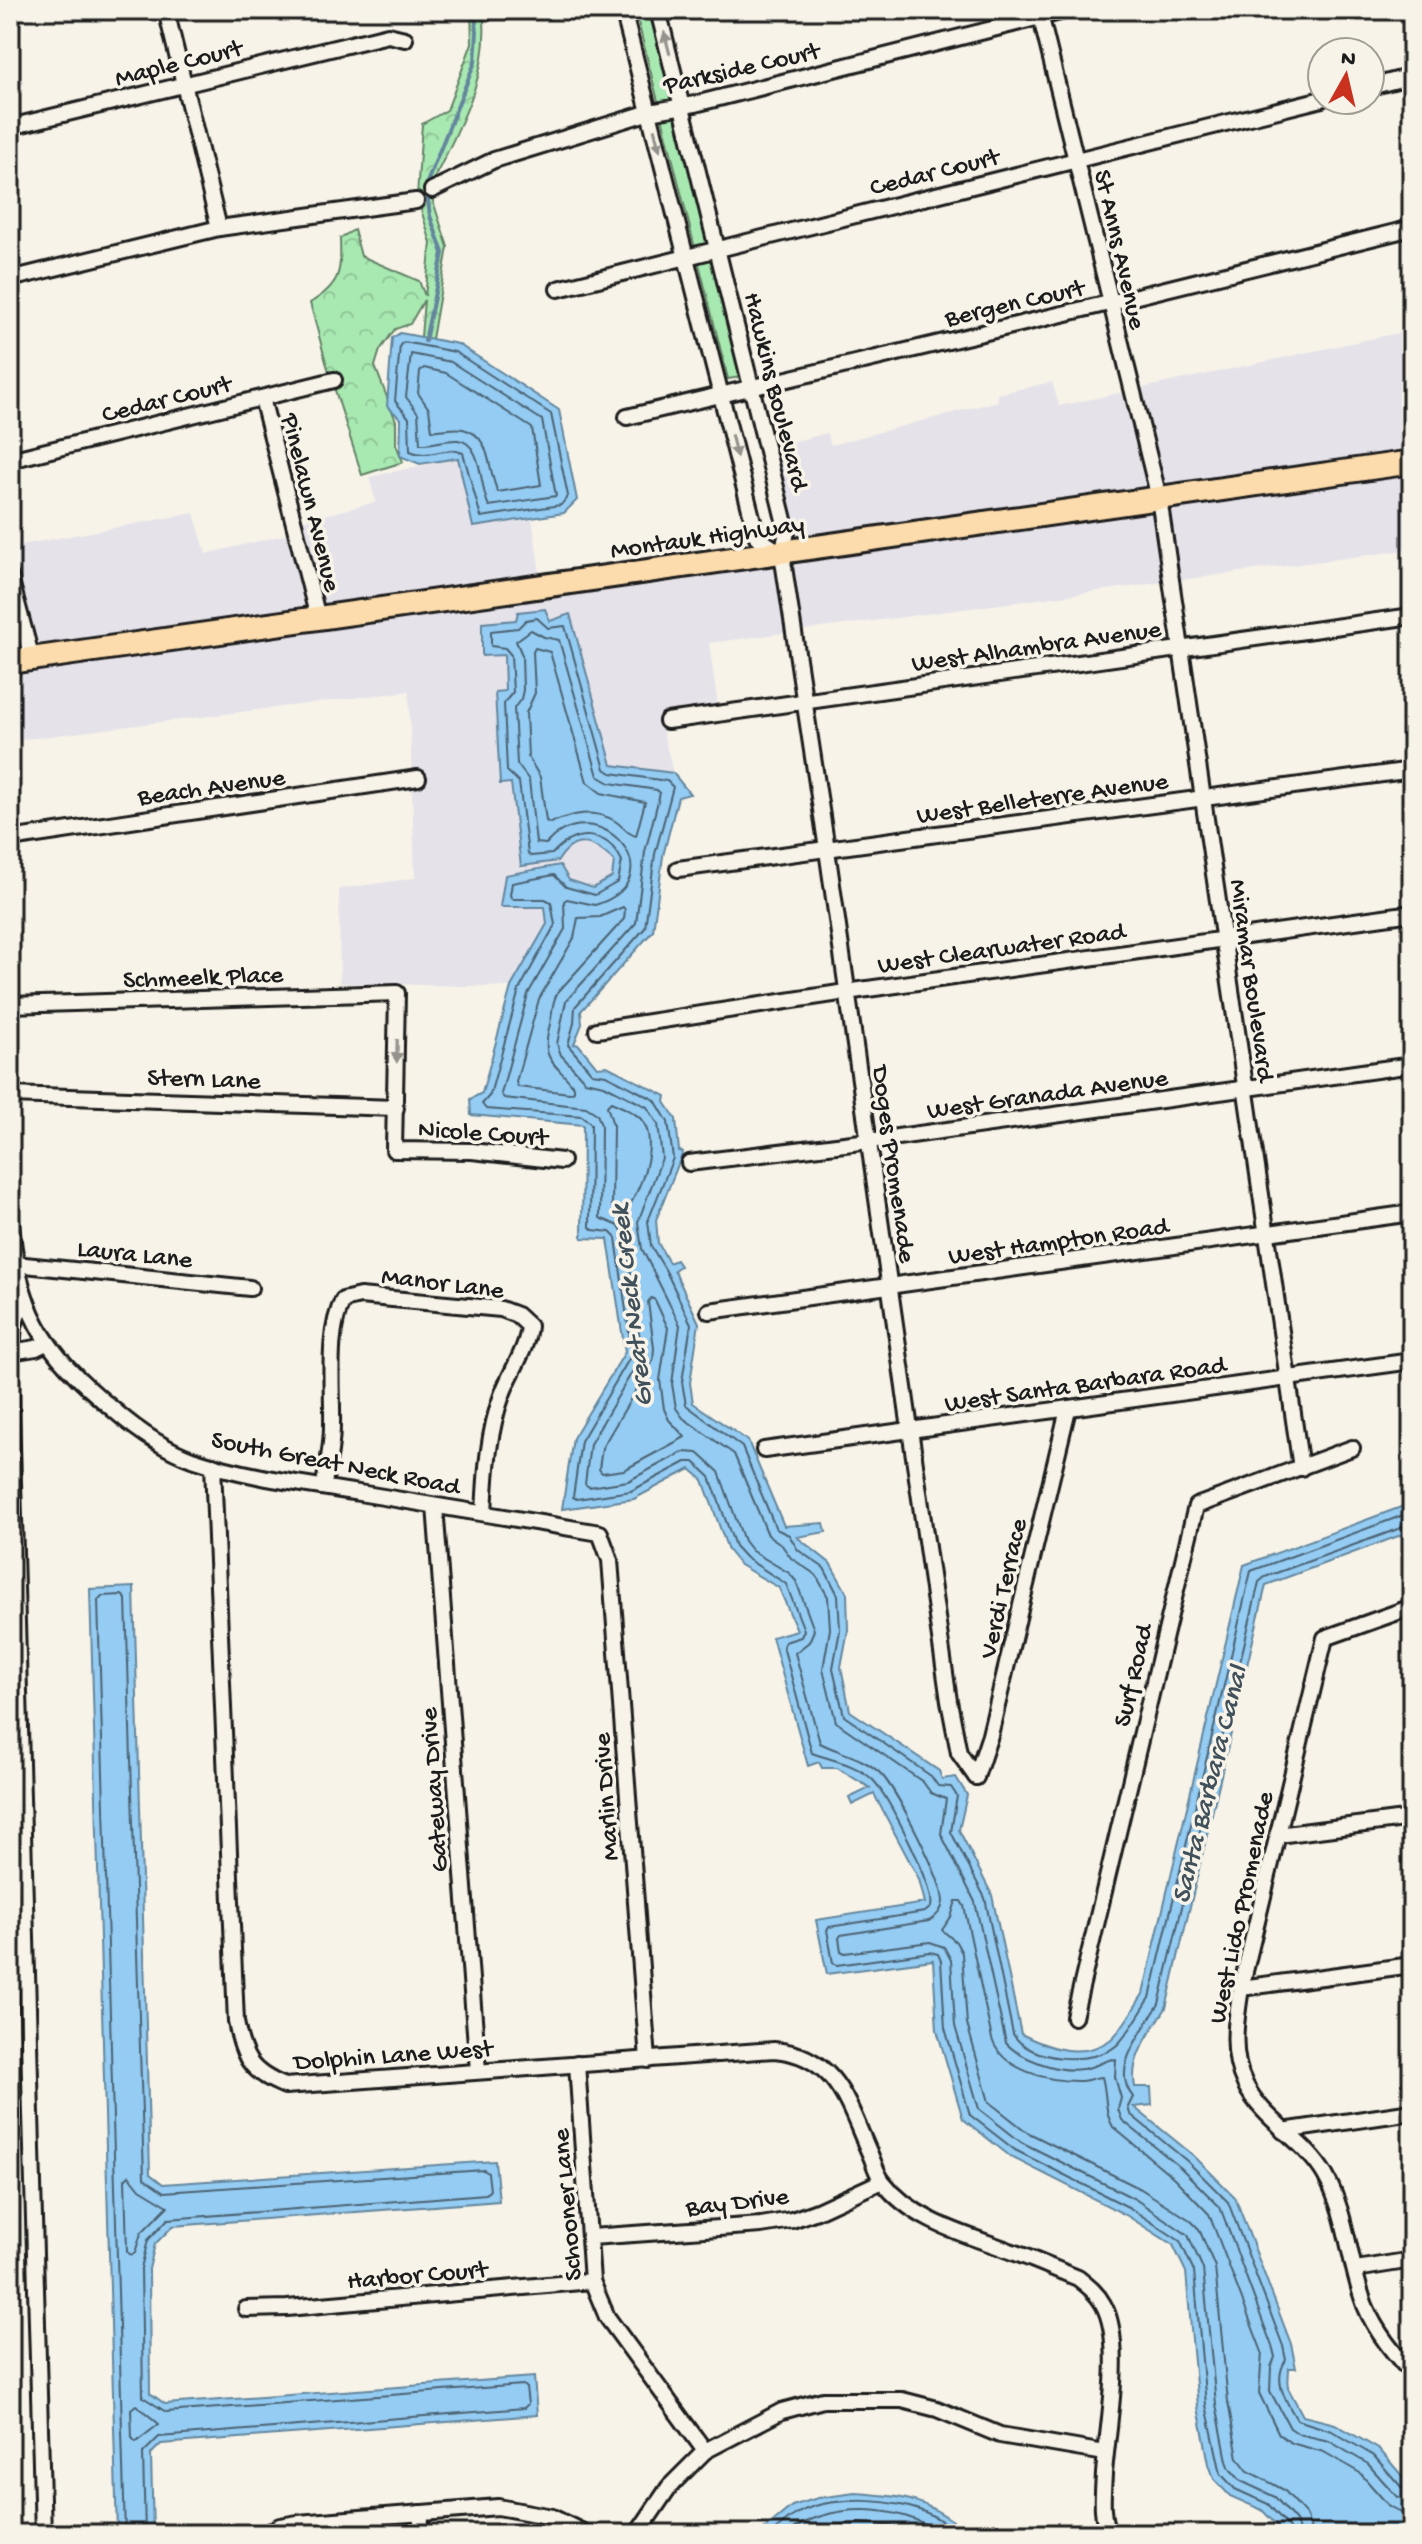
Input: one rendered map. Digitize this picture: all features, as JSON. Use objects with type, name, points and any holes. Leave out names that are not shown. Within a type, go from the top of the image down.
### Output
[{"type":"main road","name":"Montauk Highway","points":[[21,660],[1412,462]]},
{"type":"street","points":[[166,10],[219,228]]},
{"type":"street","points":[[623,10],[757,537],[782,554]]},
{"type":"street","name":"Hawkins Boulevard","points":[[658,10],[787,532],[782,554]]},
{"type":"street","name":"Parkside Court","points":[[432,190],[494,160],[650,112],[683,107],[1040,13],[1068,10]]},
{"type":"street","name":"St Anns Avenue","points":[[1040,13],[1159,498]]},
{"type":"street","name":"Maple Court","points":[[10,127],[388,35],[405,39]]},
{"type":"street","points":[[1386,83],[1412,76]]},
{"type":"street","name":"Cedar Court","points":[[558,289],[1306,103]]},
{"type":"street","points":[[10,279],[219,228],[416,201]]},
{"type":"street","name":"Bergen Court","points":[[627,417],[1412,228]]},
{"type":"street","name":"Cedar Court","points":[[10,460],[334,380]]},
{"type":"street","name":"Pinelawn Avenue","points":[[262,398],[318,618]]},
{"type":"street","name":"Miramar Boulevard","points":[[1159,498],[1301,1468]]},
{"type":"street","name":"Doges Promenade","points":[[782,554],[951,1713],[959,1753],[976,1777]]},
{"type":"street","points":[[10,577],[21,660]]},
{"type":"street","name":"West Alhambra Avenue","points":[[667,721],[1412,616]]},
{"type":"street","name":"West Belleterre Avenue","points":[[678,869],[1412,770]]},
{"type":"street","name":"Beach Avenue","points":[[10,839],[418,778]]},
{"type":"street","name":"West Clearwater Road","points":[[597,1030],[1412,913]]},
{"type":"street","name":"Schmeelk Place","points":[[10,1005],[397,993],[396,1108]]},
{"type":"street","name":"West Granada Avenue","points":[[689,1163],[1412,1065]]},
{"type":"street","name":"Stern Lane","points":[[10,1095],[396,1108]]},
{"type":"street","name":"Nicole Court","points":[[396,1108],[394,1150],[472,1151],[562,1161]]},
{"type":"street","name":"West Hampton Road","points":[[709,1311],[1412,1213]]},
{"type":"street","name":"South Great Neck Road","points":[[10,1215],[15,1264],[24,1295],[46,1343],[92,1392],[128,1422],[189,1458],[323,1487],[600,1533]]},
{"type":"street","name":"Laura Lane","points":[[15,1264],[250,1288]]},
{"type":"street","points":[[10,1370],[14,1326],[24,1295]]},
{"type":"street","name":"Manor Lane","points":[[323,1487],[332,1430],[333,1331],[335,1315],[343,1300],[369,1296],[501,1309],[517,1315],[529,1326],[527,1340],[502,1396],[493,1427],[484,1513]]},
{"type":"street","points":[[11,1352],[46,1343]]},
{"type":"street","name":"West Santa Barbara Road","points":[[764,1450],[1412,1361]]},
{"type":"street","points":[[10,1377],[43,2534]]},
{"type":"street","name":"Verdi Terrace","points":[[976,1777],[990,1735],[1068,1409]]},
{"type":"street","name":"Surf Road","points":[[1074,2017],[1196,1506],[1352,1448]]},
{"type":"street","name":"Dolphin Lane West","points":[[213,1465],[236,2022],[240,2044],[249,2064],[266,2078],[285,2086],[310,2086],[774,2050],[796,2052],[817,2063],[833,2077],[882,2181]]},
{"type":"street","name":"Gateway Drive","points":[[435,1506],[478,2071]]},
{"type":"street","name":"Marlin Drive","points":[[600,1533],[610,1560],[648,2060]]},
{"type":"street","name":"West Lido Promenade","points":[[1412,1607],[1325,1638],[1241,1988],[1234,2031],[1245,2084],[1283,2131],[1308,2153],[1324,2173],[1341,2213],[1361,2296],[1370,2318],[1412,2373]]},
{"type":"street","points":[[1278,1835],[1412,1818]]},
{"type":"street","points":[[1241,1988],[1412,1965]]},
{"type":"street","name":"Schooner Lane","points":[[577,2064],[592,2281],[607,2317],[705,2451]]},
{"type":"street","points":[[1283,2131],[1412,2112]]},
{"type":"street","points":[[882,2181],[912,2210],[943,2227],[1078,2278],[1094,2290],[1105,2306],[1112,2327],[1113,2387],[1105,2453],[1103,2511],[1103,2522],[1109,2534]]},
{"type":"street","name":"Bay Drive","points":[[591,2237],[792,2220],[882,2181]]},
{"type":"street","points":[[1356,2269],[1412,2260]]},
{"type":"street","name":"Harbor Court","points":[[246,2309],[592,2281]]},
{"type":"street","points":[[637,2534],[669,2487],[705,2451],[782,2411],[823,2400],[902,2400],[937,2409],[1000,2435],[1105,2453]]},
{"type":"street","points":[[267,2534],[280,2526],[298,2523],[498,2507],[552,2517],[587,2534]]},
{"type":"street","points":[[420,2513],[422,2534]]},
{"type":"shaded area","points":[[1412,330],[1412,549],[709,643],[718,707],[659,716],[673,773],[612,765],[570,615],[550,621],[544,609],[516,620],[504,655],[505,692],[495,692],[500,783],[511,782],[521,865],[583,842],[599,846],[614,861],[612,877],[593,888],[569,880],[523,872],[505,875],[546,907],[547,924],[511,987],[340,983],[339,889],[415,878],[409,691],[10,741],[10,547],[194,513],[206,554],[300,531],[298,522],[376,502],[369,477],[458,458],[473,527],[532,518],[542,588],[798,555],[772,447],[827,433],[831,445],[998,401],[997,394],[1052,382],[1059,406]]},
{"type":"green space","points":[[471,10],[483,10],[482,58],[477,80],[470,103],[429,189],[448,247],[432,339],[421,337],[424,300],[410,324],[395,329],[380,350],[375,366],[396,421],[396,444],[403,462],[362,475],[310,303],[333,283],[339,268],[340,238],[354,230],[361,256],[419,281],[425,296],[431,243],[417,196],[422,124],[447,110],[472,43]]},
{"type":"green space","points":[[635,10],[649,10],[741,377],[728,379]]},
{"type":"water","points":[[400,333],[458,344],[559,410],[577,500],[564,513],[473,527],[458,458],[420,464],[400,456],[401,419],[387,406],[392,338]]},
{"type":"water","name":"Santa Barbara Canal","points":[[545,609],[550,621],[570,614],[612,765],[673,773],[690,794],[678,797],[663,856],[653,931],[581,1011],[582,1024],[574,1044],[579,1045],[597,1067],[607,1066],[666,1096],[665,1102],[676,1119],[679,1151],[683,1152],[656,1220],[658,1243],[669,1263],[676,1260],[680,1266],[674,1270],[699,1323],[690,1383],[693,1403],[748,1441],[784,1526],[824,1523],[826,1532],[797,1537],[830,1563],[847,1593],[848,1630],[841,1667],[850,1711],[939,1771],[942,1779],[956,1777],[967,1795],[959,1830],[992,1895],[1021,2034],[1065,2050],[1099,2046],[1119,2031],[1143,1994],[1244,1565],[1412,1503],[1412,1531],[1266,1585],[1166,2008],[1143,2045],[1135,2065],[1135,2087],[1151,2087],[1152,2105],[1134,2107],[1193,2155],[1235,2197],[1291,2344],[1296,2368],[1289,2368],[1288,2388],[1303,2416],[1335,2424],[1380,2450],[1409,2484],[1412,2482],[1412,2534],[1285,2534],[1262,2510],[1230,2496],[1214,2479],[1209,2464],[1198,2407],[1186,2272],[1173,2245],[1126,2215],[1011,2157],[963,2119],[937,2030],[933,1960],[827,1974],[816,1920],[925,1903],[919,1879],[874,1794],[852,1805],[849,1798],[870,1788],[837,1768],[822,1768],[819,1762],[808,1766],[772,1637],[797,1630],[779,1588],[740,1565],[728,1550],[703,1480],[690,1469],[634,1499],[562,1509],[573,1438],[625,1352],[608,1239],[582,1238],[583,1125],[471,1115],[470,1099],[482,1093],[511,987],[547,924],[545,907],[500,907],[505,875],[560,865],[569,880],[593,888],[612,877],[614,861],[585,843],[571,847],[558,861],[521,866],[511,783],[500,784],[495,692],[505,691],[504,655],[482,656],[482,623],[516,620],[518,612]]},
{"type":"water","points":[[134,1587],[150,2174],[163,2184],[495,2161],[499,2201],[173,2226],[155,2244],[149,2269],[150,2393],[165,2404],[534,2377],[537,2415],[161,2444],[151,2454],[153,2534],[117,2534],[90,1589]]},
{"type":"water","points":[[855,2493],[917,2502],[941,2513],[971,2534],[758,2534],[792,2506],[818,2498]]},
{"type":"waterway","name":"Great Neck Creek","points":[[425,341],[443,253],[430,216],[426,185],[475,62],[477,31],[474,10]]}]
